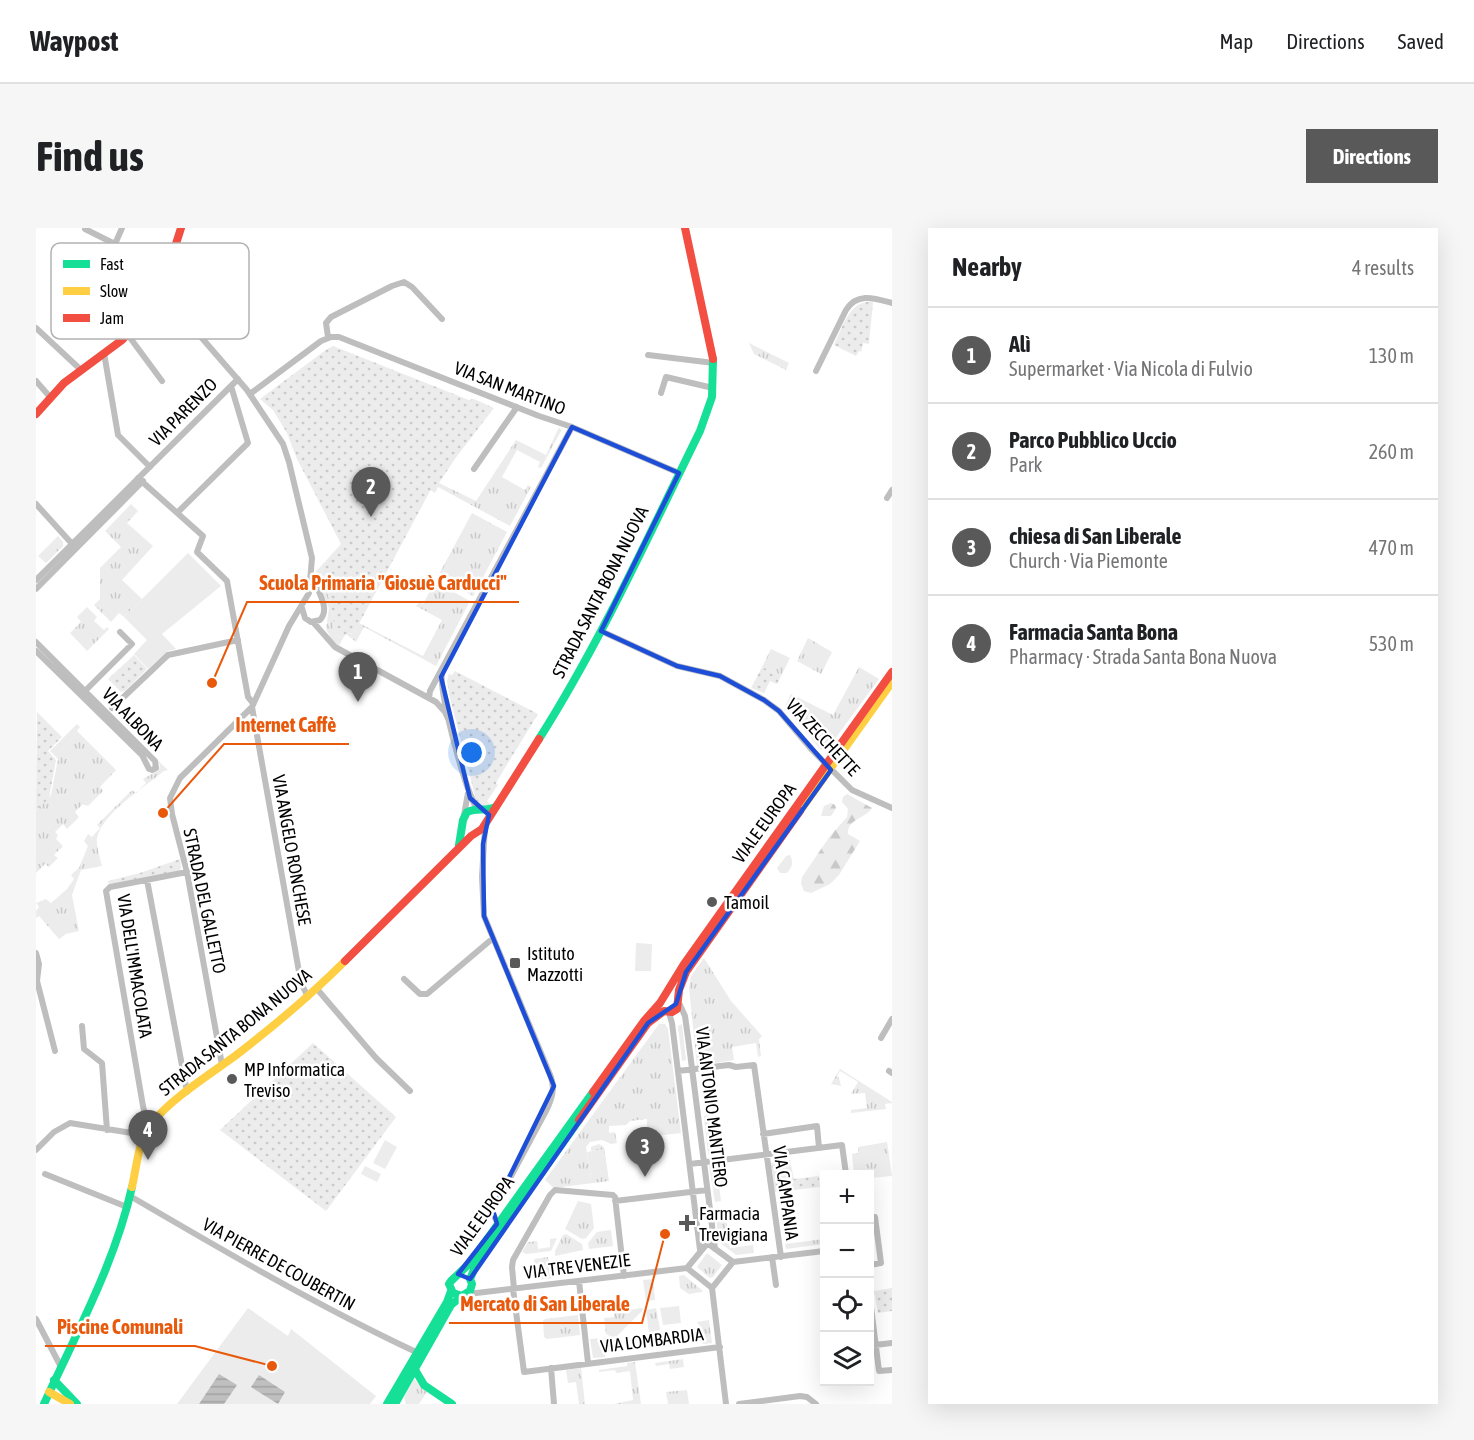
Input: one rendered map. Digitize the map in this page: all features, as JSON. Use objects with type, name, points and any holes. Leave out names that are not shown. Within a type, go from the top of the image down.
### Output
[{"type":"street","points":[[115,243],[122,228]]},
{"type":"street","points":[[176,243],[181,228]]},
{"type":"street","name":"STRADA SANTA BONA NUOVA","points":[[485,825],[561,704],[602,631],[705,421],[713,388],[714,363],[685,228]]},
{"type":"street","points":[[85,229],[113,243]]},
{"type":"street","points":[[250,394],[328,337],[326,322],[331,317],[392,286],[404,282],[412,287],[442,320]]},
{"type":"street","points":[[816,372],[852,302],[870,297],[892,303]]},
{"type":"street","points":[[36,328],[80,369]]},
{"type":"street","name":"VIA SAN MARTINO","points":[[328,337],[339,337],[359,343],[572,427],[679,473]]},
{"type":"street","points":[[36,414],[50,397],[80,369],[123,339]]},
{"type":"street","points":[[131,339],[162,381]]},
{"type":"street","name":"STRADA DEL GALLETTO","points":[[203,339],[250,394],[288,454],[310,549],[312,568],[311,586],[304,604],[287,632],[253,705],[180,778],[172,792],[170,807],[187,873],[222,1065]]},
{"type":"street","name":"VIA PARENZO","points":[[104,353],[118,435],[150,467]]},
{"type":"street","points":[[648,355],[714,363]]},
{"type":"street","points":[[661,393],[666,377],[713,388]]},
{"type":"street","name":"VIA PARENZO","points":[[74,546],[238,379]]},
{"type":"street","points":[[36,381],[50,397]]},
{"type":"street","points":[[177,513],[248,443],[231,386]]},
{"type":"street","points":[[474,469],[517,407]]},
{"type":"street","points":[[430,698],[433,686],[572,427]]},
{"type":"street","points":[[140,480],[203,537],[197,552],[227,581],[247,681],[248,697],[253,705]]},
{"type":"street","points":[[886,498],[892,490]]},
{"type":"street","points":[[36,504],[74,546]]},
{"type":"street","points":[[36,580],[74,546]]},
{"type":"street","points":[[36,589],[74,546]]},
{"type":"street","name":"STRADA DEL GALLETTO","points":[[312,568],[321,600]]},
{"type":"street","points":[[325,637],[325,607],[321,600],[315,598],[304,604],[303,615],[329,643],[430,698],[443,709],[450,723]]},
{"type":"street","points":[[287,632],[296,623],[320,620],[325,614]]},
{"type":"street","name":"VIA ZECCHETTE","points":[[602,631],[678,666],[720,676],[764,700],[779,711],[828,767],[857,793],[892,808]]},
{"type":"street","name":"VIA ALBONA","points":[[83,693],[132,644],[120,632]]},
{"type":"street","points":[[112,708],[168,655],[238,640]]},
{"type":"street","name":"VIA ALBONA","points":[[36,642],[83,693],[142,755],[148,769],[156,768],[155,761],[83,693],[36,651]]},
{"type":"street","name":"VIALE EUROPA","points":[[664,1005],[675,1011],[686,972],[892,672]]},
{"type":"street","points":[[430,698],[438,694],[442,673]]},
{"type":"street","points":[[247,681],[258,693]]},
{"type":"street","name":"VIALE EUROPA","points":[[395,1404],[452,1305],[468,1289],[474,1269],[648,1023],[664,1005],[684,964],[892,682]]},
{"type":"street","points":[[419,693],[433,686]]},
{"type":"street","points":[[441,686],[470,798],[485,815],[482,909],[492,939],[554,1086],[547,1109],[493,1210],[492,1213],[498,1224]]},
{"type":"street","name":"VIA ANGELO RONCHESE","points":[[253,705],[301,983],[308,997]]},
{"type":"street","points":[[453,854],[461,840],[468,796],[466,784]]},
{"type":"street","points":[[483,844],[476,832],[466,829],[464,819],[470,810],[491,810],[499,802]]},
{"type":"street","points":[[476,832],[485,825]]},
{"type":"street","name":"STRADA SANTA BONA NUOVA","points":[[146,1131],[162,1112],[186,1092],[269,1030],[317,989],[476,832]]},
{"type":"street","name":"VIA DELL'IMMACOLATA","points":[[146,1131],[105,893],[110,887],[187,873]]},
{"type":"street","points":[[147,880],[186,1092]]},
{"type":"street","points":[[404,979],[420,994],[427,994],[492,939]]},
{"type":"street","points":[[37,957],[37,981],[55,1051]]},
{"type":"street","points":[[317,989],[375,1058],[410,1091]]},
{"type":"street","points":[[664,1005],[670,993],[679,1001]]},
{"type":"street","name":"VIA ANTONIO MANTIERO","points":[[679,1001],[685,1016],[715,1249]]},
{"type":"street","name":"VIALE EUROPA","points":[[387,1404],[447,1302],[451,1291],[450,1280],[470,1263],[644,1021],[664,1005]]},
{"type":"street","name":"VIA ANTONIO MANTIERO","points":[[664,1005],[678,1071],[700,1250]]},
{"type":"street","points":[[881,1038],[892,1019]]},
{"type":"street","points":[[82,1026],[84,1049],[102,1063],[107,1130]]},
{"type":"street","name":"VIA CAMPANIA","points":[[678,1071],[729,1065],[736,1067],[754,1065],[781,1257]]},
{"type":"street","points":[[36,1150],[54,1132],[67,1124],[74,1123],[107,1130],[146,1131],[127,1207],[102,1278],[46,1397]]},
{"type":"street","name":"VIA CAMPANIA","points":[[763,1134],[817,1126],[819,1148]]},
{"type":"street","points":[[690,1164],[842,1145],[845,1170]]},
{"type":"street","points":[[45,1174],[127,1207]]},
{"type":"street","points":[[615,1201],[707,1190]]},
{"type":"street","points":[[514,1289],[513,1260],[553,1191],[613,1195],[624,1276]]},
{"type":"street","name":"VIA PIERRE DE COUBERTIN","points":[[130,1196],[347,1319],[416,1352]]},
{"type":"street","points":[[874,1217],[881,1263],[874,1264]]},
{"type":"street","points":[[726,1404],[712,1288],[687,1268],[706,1245],[733,1262],[820,1252]]},
{"type":"street","points":[[772,1257],[776,1285]]},
{"type":"street","points":[[712,1288],[733,1262]]},
{"type":"street","name":"VIA TRE VENEZIE","points":[[468,1289],[486,1292],[687,1268]]},
{"type":"street","name":"VIALE EUROPA","points":[[458,1274],[465,1274],[468,1289]]},
{"type":"street","name":"VIA LOMBARDIA","points":[[579,1281],[588,1363]]},
{"type":"street","points":[[451,1291],[456,1295],[468,1289]]},
{"type":"street","name":"VIA LOMBARDIA","points":[[514,1289],[524,1372],[720,1347]]},
{"type":"street","points":[[36,1319],[61,1367]]},
{"type":"street","points":[[874,1332],[879,1371],[892,1370]]},
{"type":"street","points":[[875,1345],[892,1343]]},
{"type":"street","points":[[414,1368],[421,1383],[452,1404]]},
{"type":"street","points":[[551,1368],[554,1404]]},
{"type":"street","points":[[54,1380],[77,1404]]},
{"type":"street","points":[[738,1404],[800,1396],[807,1397],[816,1404]]},
{"type":"street","points":[[46,1397],[60,1404]]},
{"type":"street","points":[[46,1397],[70,1404]]},
{"type":"highlighted area","points":[[572,427],[679,473],[601,631],[677,666],[720,676],[764,700],[779,711],[831,770],[686,972],[676,1004],[648,1023],[470,1279],[458,1274],[497,1224],[493,1210],[554,1086],[484,916],[483,844],[489,815],[470,798],[441,677]]},
{"type":"green space","points":[[873,302],[869,344],[863,343],[861,352],[859,351],[856,356],[834,345],[850,313],[859,304]]},
{"type":"green space","points":[[749,343],[789,363],[786,370],[754,354]]},
{"type":"green space","points":[[333,346],[494,408],[439,483],[430,491],[354,633],[346,634],[343,638],[336,635],[334,629],[333,615],[321,566],[341,544],[297,459],[287,433],[273,410],[260,399]]},
{"type":"green space","points":[[559,427],[561,431],[541,468],[538,467],[540,462],[517,450],[502,477],[525,490],[528,485],[531,487],[510,526],[438,487],[435,493],[430,490],[439,483],[476,501],[516,440],[546,455]]},
{"type":"green space","points":[[131,504],[138,511],[127,523],[153,546],[122,580],[142,599],[124,617],[119,613],[111,622],[94,605],[100,599],[100,568],[121,547],[105,531]]},
{"type":"green space","points":[[472,513],[507,532],[473,596],[438,576]]},
{"type":"green space","points":[[58,536],[63,546],[46,563],[38,556]]},
{"type":"green space","points":[[188,553],[221,586],[162,634],[176,649],[168,651],[148,669],[134,654],[147,640],[124,617]]},
{"type":"green space","points":[[321,566],[333,615],[334,629],[338,636],[343,638],[339,646],[332,640],[326,629],[329,608],[316,571]]},
{"type":"green space","points":[[435,582],[470,601],[436,666],[364,627],[356,642],[346,634],[354,633],[359,623],[423,656],[442,620],[416,606],[419,602],[423,604]]},
{"type":"green space","points":[[87,607],[97,617],[94,621],[104,630],[107,627],[109,629],[87,651],[70,633],[81,622],[77,617]]},
{"type":"green space","points":[[808,638],[832,652],[821,674],[797,661]]},
{"type":"green space","points":[[771,649],[790,658],[781,676],[762,667]]},
{"type":"green space","points":[[134,655],[147,669],[125,691],[121,692],[108,679]]},
{"type":"green space","points":[[762,667],[781,676],[777,684],[770,681],[764,693],[751,688]]},
{"type":"green space","points":[[859,667],[879,679],[829,747],[821,750],[785,706],[791,694],[833,715]]},
{"type":"green space","points":[[455,671],[538,714],[487,801],[492,806],[481,807],[473,797],[475,796],[447,681],[449,674],[452,675]]},
{"type":"green space","points":[[37,712],[62,737],[48,751],[56,760],[49,798],[36,811]]},
{"type":"green space","points":[[77,724],[80,727],[77,731],[116,770],[100,787],[103,791],[88,806],[83,804],[75,812],[79,817],[67,829],[63,824],[55,832],[58,835],[56,839],[63,846],[54,855],[58,858],[49,867],[45,864],[36,873],[36,811],[51,795],[58,759],[50,751]]},
{"type":"green space","points":[[155,758],[168,770],[138,791],[146,783],[143,779],[159,770],[160,765]]},
{"type":"green space","points":[[132,790],[136,793],[107,819],[101,828],[97,841],[102,866],[81,870],[72,895],[79,931],[66,934],[59,939],[39,916],[36,918],[36,911],[39,907],[36,903],[46,899],[51,903],[67,889],[74,879],[71,875],[79,868],[88,846],[84,841],[88,834],[92,837],[100,828],[97,825]]},
{"type":"green space","points":[[847,794],[872,808],[853,822],[848,829],[848,834],[860,841],[839,875],[830,884],[811,893],[804,891],[801,884],[802,877],[830,836],[847,817],[848,809],[842,802],[843,797]]},
{"type":"green space","points":[[831,803],[836,808],[831,816],[821,816],[824,806]]},
{"type":"green space","points":[[790,855],[792,863],[790,869],[787,873],[780,873],[777,868],[786,856]]},
{"type":"green space","points":[[180,859],[179,871],[109,884],[108,881],[140,873]]},
{"type":"green space","points":[[636,943],[652,944],[651,971],[635,971]]},
{"type":"green space","points":[[704,958],[731,1001],[762,1036],[759,1039],[761,1056],[758,1057],[756,1043],[732,1047],[734,1060],[697,1066],[689,988],[691,976]]},
{"type":"green space","points":[[659,1024],[665,1024],[668,1029],[681,1133],[647,1137],[647,1119],[630,1121],[626,1125],[609,1126],[609,1133],[615,1132],[617,1143],[611,1144],[602,1140],[590,1142],[586,1147],[591,1178],[604,1150],[591,1151],[591,1147],[599,1144],[604,1147],[609,1181],[554,1188],[545,1180]]},
{"type":"green space","points":[[682,1024],[686,1060],[682,1061],[678,1026]]},
{"type":"green space","points":[[313,1043],[396,1117],[326,1211],[220,1130]]},
{"type":"green space","points":[[840,1069],[892,1103],[885,1104],[886,1109],[851,1113],[851,1110],[867,1108],[865,1093],[851,1094],[858,1082],[840,1071],[837,1076],[841,1086],[831,1084]]},
{"type":"green space","points":[[709,1115],[714,1154],[708,1155],[704,1116]]},
{"type":"green space","points":[[385,1140],[397,1147],[385,1169],[373,1163]]},
{"type":"green space","points":[[887,1142],[892,1176],[874,1178],[874,1170],[854,1170],[852,1154],[858,1153],[858,1147]]},
{"type":"green space","points":[[604,1149],[608,1176],[591,1178],[587,1152]]},
{"type":"green space","points":[[790,1160],[794,1179],[819,1176],[820,1187],[775,1192],[771,1163]]},
{"type":"green space","points":[[721,1164],[724,1183],[719,1184],[721,1201],[715,1202],[709,1166]]},
{"type":"green space","points":[[365,1166],[381,1174],[377,1182],[361,1174]]},
{"type":"green space","points":[[578,1201],[591,1204],[594,1228],[586,1238],[582,1239],[565,1229]]},
{"type":"green space","points":[[725,1209],[730,1248],[753,1245],[754,1253],[736,1255],[719,1242],[715,1210]]},
{"type":"green space","points":[[611,1230],[613,1246],[589,1249],[588,1243],[597,1232]]},
{"type":"green space","points":[[566,1234],[582,1244],[583,1250],[555,1256],[563,1235]]},
{"type":"green space","points":[[557,1238],[551,1251],[526,1254],[522,1252],[528,1242],[537,1241],[538,1249],[550,1247],[550,1239]]},
{"type":"green space","points":[[820,1240],[820,1245],[786,1249],[785,1244]]},
{"type":"green space","points":[[707,1253],[722,1265],[710,1278],[697,1267]]},
{"type":"green space","points":[[548,1257],[553,1278],[537,1280],[534,1259]]},
{"type":"green space","points":[[684,1275],[703,1291],[689,1294],[680,1288],[679,1276]]},
{"type":"green space","points":[[653,1279],[655,1300],[646,1301],[643,1280]]},
{"type":"green space","points":[[892,1288],[892,1311],[878,1313],[874,1291]]},
{"type":"green space","points":[[679,1306],[681,1323],[663,1325],[660,1308]]},
{"type":"green space","points":[[248,1308],[288,1336],[291,1329],[376,1396],[370,1404],[177,1404]]},
{"type":"green space","points":[[642,1308],[643,1310],[617,1336],[612,1337],[606,1334],[604,1318],[614,1317],[614,1312]]},
{"type":"green space","points":[[656,1308],[660,1329],[649,1333],[646,1310]]},
{"type":"green space","points":[[578,1315],[580,1335],[547,1339],[544,1337],[543,1321],[545,1319]]},
{"type":"green space","points":[[709,1320],[712,1343],[703,1344],[701,1328],[697,1322]]},
{"type":"green space","points":[[603,1338],[605,1357],[593,1358],[590,1339]]},
{"type":"green space","points":[[683,1359],[684,1367],[670,1369],[669,1364],[656,1366],[655,1363]]},
{"type":"green space","points":[[635,1362],[641,1404],[614,1404],[633,1400],[630,1371],[616,1373],[615,1370],[599,1372],[599,1370],[627,1366],[627,1363]]},
{"type":"green space","points":[[581,1368],[585,1404],[579,1404],[576,1382],[568,1383],[566,1370]]},
{"type":"green space","points":[[414,1379],[427,1392],[419,1404],[406,1404],[404,1398]]},
{"type":"green space","points":[[687,1390],[689,1404],[668,1404],[666,1392]]},
{"type":"shaded area","points":[[219,1374],[237,1385],[224,1404],[199,1404]]},
{"type":"shaded area","points":[[259,1375],[285,1392],[278,1404],[251,1387]]},
{"type":"traffic: fast","points":[[539,739],[604,626],[700,431],[712,397],[713,359]]},
{"type":"traffic: fast","points":[[459,845],[463,820],[467,812],[495,807]]},
{"type":"traffic: fast","points":[[579,1120],[476,1265],[470,1279],[472,1284],[470,1291],[462,1296],[453,1293],[449,1284],[451,1281],[470,1263],[593,1092]]},
{"type":"traffic: fast","points":[[44,1404],[105,1271],[116,1243],[132,1187]]},
{"type":"traffic: fast","points":[[387,1404],[447,1302],[451,1291]]},
{"type":"traffic: fast","points":[[395,1404],[451,1305],[462,1296]]},
{"type":"traffic: fast","points":[[414,1368],[424,1385],[452,1404]]},
{"type":"traffic: fast","points":[[54,1380],[77,1404]]},
{"type":"traffic: slow","points":[[800,811],[892,682]]},
{"type":"traffic: slow","points":[[132,1187],[143,1138],[159,1115],[190,1088],[278,1022],[345,961]]},
{"type":"traffic: slow","points":[[49,1392],[70,1404]]},
{"type":"traffic: jam","points":[[176,243],[181,228]]},
{"type":"traffic: jam","points":[[685,228],[713,359]]},
{"type":"traffic: jam","points":[[36,414],[64,383],[123,339]]},
{"type":"traffic: jam","points":[[593,1092],[644,1021],[660,1003],[684,964],[892,672]]},
{"type":"traffic: jam","points":[[345,961],[471,836],[482,829],[539,739]]},
{"type":"traffic: jam","points":[[579,1120],[648,1023],[664,1011],[672,1012],[677,1009],[679,990],[686,972],[800,811]]},
{"type":"place","name":"Parco Pubblico Uccio","points":[[371,517]]},
{"type":"place","name":"Scuola Primaria \"Giosuè Carducci\"","points":[[212,683]]},
{"type":"place","name":"Alì","points":[[358,702]]},
{"type":"place","name":"Internet Caffè","points":[[163,813]]},
{"type":"place","name":"Tamoil","points":[[712,902]]},
{"type":"place","name":"Istituto Mazzotti","points":[[515,963]]},
{"type":"place","name":"MP Informatica Treviso","points":[[232,1079]]},
{"type":"place","name":"Farmacia Santa Bona","points":[[148,1160]]},
{"type":"place","name":"chiesa di San Liberale","points":[[645,1177]]},
{"type":"place","name":"Farmacia Trevigiana","points":[[687,1223]]},
{"type":"place","name":"Mercato di San Liberale","points":[[665,1234]]},
{"type":"place","name":"Piscine Comunali","points":[[272,1366]]}]
